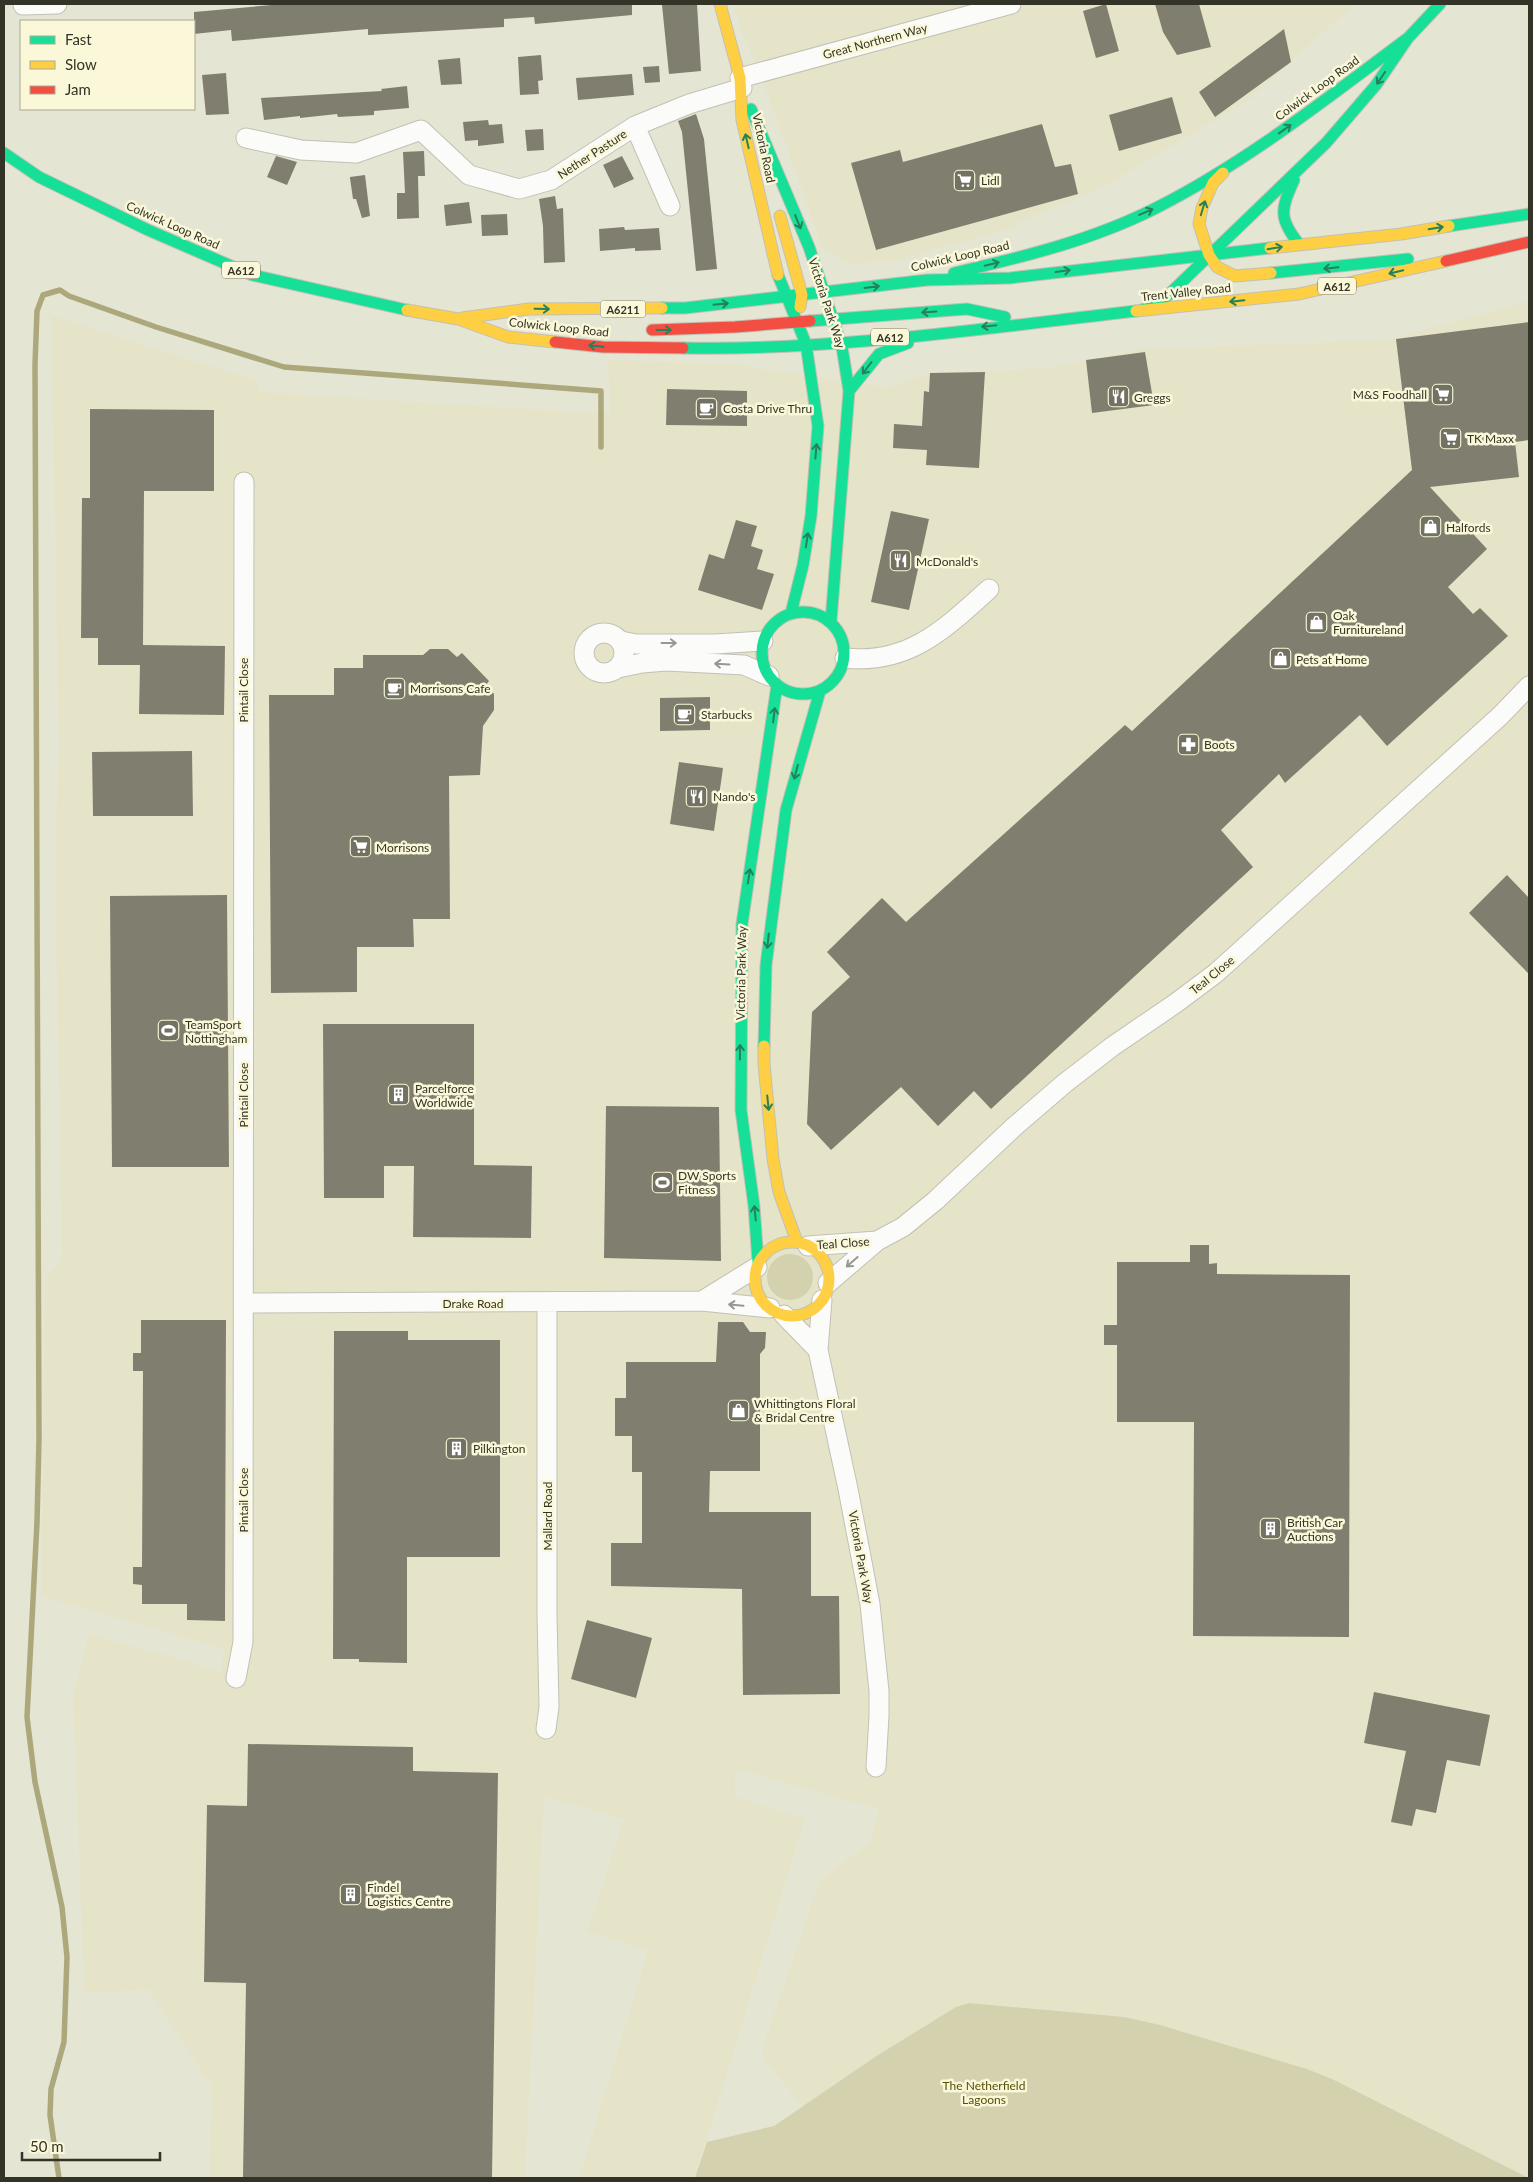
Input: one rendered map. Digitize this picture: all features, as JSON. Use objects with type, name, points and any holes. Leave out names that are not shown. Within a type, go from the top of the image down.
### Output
[{"type":"main road","name":"Victoria Road","points":[[720,4],[741,83],[742,120],[775,269],[787,297]]},
{"type":"main road","name":"Colwick Loop Road","points":[[1142,310],[1162,301],[1297,172],[1376,85],[1408,38],[1440,4]]},
{"type":"main road","name":"Colwick Loop Road","points":[[458,319],[529,309],[686,308],[927,280],[1007,261],[1090,236],[1154,209],[1247,157],[1408,38]]},
{"type":"main road","name":"Victoria Park Way","points":[[741,83],[780,176],[824,292],[840,341],[849,391],[831,621]]},
{"type":"main road","name":"Colwick Loop Road","points":[[4,153],[38,177],[148,230],[252,275],[388,306],[458,319],[508,337],[603,347],[728,349],[840,341]]},
{"type":"main road","points":[[1231,166],[1213,183],[1202,208],[1199,224],[1210,255],[1217,267],[1235,276],[1331,268],[1501,249]]},
{"type":"main road","points":[[1297,172],[1281,208],[1283,223],[1299,244]]},
{"type":"main road","points":[[767,347],[798,322],[802,294],[779,214],[780,176]]},
{"type":"main road","points":[[927,280],[1010,278],[1401,234],[1529,214]]},
{"type":"main road","name":"Trent Valley Road","points":[[840,341],[1299,294],[1529,242]]},
{"type":"main road","points":[[787,297],[806,344],[818,426],[810,516],[803,565],[791,613]]},
{"type":"main road","points":[[643,330],[798,322],[967,309],[1029,322]]},
{"type":"main road","points":[[458,319],[512,323]]},
{"type":"main road","points":[[849,391],[879,354],[940,332]]},
{"type":"main road","points":[[763,641],[768,630],[778,619],[791,613],[812,612],[831,621],[844,641],[845,658],[838,676],[830,685],[820,691],[805,695],[790,692],[773,681]]},
{"type":"main road","name":"Victoria Park Way","points":[[758,1265],[754,1206],[741,1110],[742,924],[773,681],[762,659],[763,641]]},
{"type":"main road","name":"Victoria Park Way","points":[[802,1244],[779,1192],[774,1159],[764,1064],[766,965],[786,810],[820,691]]},
{"type":"main road","points":[[782,1242],[802,1244],[818,1253],[825,1264],[828,1276],[825,1291],[811,1310],[790,1316],[777,1311],[758,1292],[755,1284],[758,1265],[769,1249],[782,1242]]},
{"type":"street","points":[[22,6],[57,4]]},
{"type":"street","name":"Great Northern Way","points":[[741,83],[1011,4]]},
{"type":"street","name":"Nether Pasture","points":[[246,138],[301,150],[356,154],[421,130],[469,175],[519,189],[551,180],[635,126],[741,83]]},
{"type":"street","name":"Nether Pasture","points":[[635,126],[670,206]]},
{"type":"street","name":"Pintail Close","points":[[236,1678],[243,1642],[244,482]]},
{"type":"street","points":[[845,658],[859,660],[886,658],[904,652],[926,641],[952,623],[989,589]]},
{"type":"street","points":[[763,641],[715,644],[636,644],[621,641],[609,633],[599,633],[588,640],[584,653],[586,663],[597,672],[612,672],[618,668],[642,663],[666,661],[744,665],[773,681]]},
{"type":"street","points":[[618,668],[624,655],[621,641]]},
{"type":"street","name":"Teal Close","points":[[825,1291],[877,1241],[902,1227],[935,1201],[1065,1083],[1113,1046],[1176,1003],[1251,943],[1500,716],[1529,686]]},
{"type":"street","name":"Teal Close","points":[[802,1244],[877,1241]]},
{"type":"street","points":[[702,1302],[758,1265]]},
{"type":"street","name":"Victoria Park Way","points":[[825,1291],[818,1350],[848,1489],[870,1604],[879,1699],[876,1767]]},
{"type":"street","name":"Drake Road","points":[[244,1303],[702,1302],[777,1311]]},
{"type":"street","name":"Mallard Road","points":[[546,1729],[549,1707],[547,1615],[547,1303]]},
{"type":"street","points":[[777,1311],[818,1350]]},
{"type":"shaded area","points":[[734,4],[1355,4],[1250,99],[1124,175],[1074,200],[1033,216],[1008,229],[899,260],[850,264],[822,247],[776,117],[740,25]]},
{"type":"shaded area","points":[[1529,301],[1529,2177],[1332,2079],[1307,2069],[1160,2025],[1124,2017],[970,2003],[956,2007],[875,2057],[802,2107],[764,2059],[762,2054],[764,2043],[820,1880],[871,1843],[879,1809],[735,1769],[735,1797],[805,1819],[695,2178],[579,2178],[648,1950],[587,1932],[624,1819],[544,1797],[525,2178],[209,2178],[212,2087],[148,1989],[110,1992],[84,1991],[73,1694],[89,1634],[194,1663],[221,1673],[224,1649],[41,1596],[45,1279],[62,1259],[55,856],[59,748],[51,315],[258,381],[259,392],[610,414],[608,360],[730,364],[887,387],[930,373],[1054,367],[1141,349],[1386,340]]},
{"type":"green space","points":[[786,1254],[794,1254],[803,1258],[809,1264],[813,1277],[809,1290],[803,1296],[794,1300],[786,1300],[777,1296],[771,1290],[767,1281],[767,1273],[771,1264],[777,1258]]},
{"type":"green space","name":"The Netherfield Lagoons","points":[[969,2003],[1124,2017],[1160,2025],[1307,2069],[1332,2079],[1529,2178],[695,2178],[707,2142],[774,2126],[875,2057],[956,2007]]},
{"type":"building","points":[[283,4],[632,4],[632,15],[535,24],[534,17],[504,19],[504,27],[368,35],[368,29],[232,41],[231,30],[195,34],[194,12]]},
{"type":"building","points":[[697,4],[701,71],[669,74],[662,5]]},
{"type":"building","points":[[1106,4],[1119,51],[1096,58],[1083,11]]},
{"type":"building","points":[[1155,4],[1199,4],[1211,47],[1177,55],[1163,32]]},
{"type":"building","points":[[1284,29],[1291,62],[1215,117],[1199,92]]},
{"type":"building","points":[[541,55],[543,80],[538,81],[539,94],[520,95],[518,57]]},
{"type":"building","points":[[460,58],[462,84],[441,85],[438,60]]},
{"type":"building","points":[[659,66],[660,82],[645,83],[643,67]]},
{"type":"building","points":[[226,73],[229,114],[206,115],[202,75]]},
{"type":"building","points":[[632,74],[634,95],[578,100],[576,78]]},
{"type":"building","points":[[407,86],[409,108],[374,111],[374,115],[338,117],[337,114],[264,120],[261,98],[382,91],[381,89]]},
{"type":"building","points":[[1172,97],[1182,133],[1119,151],[1109,115]]},
{"type":"building","points":[[696,114],[704,139],[717,269],[696,271],[682,132],[678,121]]},
{"type":"building","points":[[488,120],[489,125],[502,124],[504,143],[478,146],[478,140],[465,141],[463,122]]},
{"type":"building","name":"Lidl","points":[[1042,124],[1055,167],[1071,164],[1078,194],[876,250],[851,163],[900,150],[903,162]]},
{"type":"building","points":[[543,129],[544,150],[527,151],[525,130]]},
{"type":"building","points":[[424,151],[425,176],[418,176],[419,218],[397,219],[397,193],[405,193],[403,152]]},
{"type":"building","points":[[276,156],[297,162],[287,185],[267,177]]},
{"type":"building","points":[[622,156],[634,179],[614,188],[603,165]]},
{"type":"building","points":[[365,175],[370,216],[362,218],[356,199],[353,199],[350,177]]},
{"type":"building","points":[[555,196],[557,209],[563,208],[565,262],[544,263],[543,226],[539,199]]},
{"type":"building","points":[[469,202],[472,223],[446,226],[444,205]]},
{"type":"building","points":[[507,214],[508,235],[482,236],[481,215]]},
{"type":"building","points":[[624,227],[625,230],[659,228],[661,250],[635,251],[635,248],[600,251],[599,229]]},
{"type":"building","points":[[1529,322],[1529,440],[1515,442],[1519,477],[1430,487],[1487,549],[1448,587],[1473,614],[1480,608],[1508,636],[1387,746],[1360,715],[1285,783],[1279,774],[1221,830],[1253,867],[991,1109],[974,1091],[938,1126],[901,1087],[831,1150],[807,1124],[812,1012],[850,977],[827,952],[882,898],[906,922],[1125,725],[1132,731],[1412,470],[1396,339]]},
{"type":"building","points":[[1145,352],[1154,405],[1092,413],[1086,360]]},
{"type":"building","points":[[985,372],[979,468],[926,465],[927,450],[893,448],[894,424],[922,426],[924,391],[929,392],[930,373]]},
{"type":"building","name":"Costa Drive Thru","points":[[667,389],[747,391],[747,426],[666,425]]},
{"type":"building","points":[[90,409],[214,410],[214,491],[144,491],[143,645],[225,646],[224,715],[139,714],[140,665],[98,665],[98,638],[81,638],[82,498],[90,498]]},
{"type":"building","name":"McDonald's","points":[[891,511],[929,519],[909,610],[871,602]]},
{"type":"building","points":[[736,520],[757,526],[751,546],[763,550],[757,569],[774,574],[762,610],[698,590],[709,554],[724,559]]},
{"type":"building","name":"Morrisons","points":[[430,649],[448,649],[457,657],[462,653],[489,681],[486,685],[494,694],[494,710],[483,726],[480,775],[449,776],[450,919],[413,919],[414,947],[357,947],[357,992],[271,993],[269,695],[334,695],[334,668],[363,668],[363,655],[423,655]]},
{"type":"building","name":"Starbucks","points":[[710,697],[710,730],[660,731],[660,698]]},
{"type":"building","points":[[192,751],[193,816],[93,816],[92,752]]},
{"type":"building","name":"Nando's","points":[[679,762],[723,768],[714,831],[670,824]]},
{"type":"building","points":[[1507,875],[1529,898],[1529,974],[1469,913]]},
{"type":"building","name":"TeamSport Nottingham","points":[[227,895],[229,1167],[112,1167],[110,896]]},
{"type":"building","name":"Parcelforce Worldwide","points":[[323,1024],[474,1024],[474,1165],[532,1166],[531,1238],[413,1237],[414,1166],[384,1166],[384,1198],[324,1198]]},
{"type":"building","name":"DW Sports Fitness","points":[[606,1106],[719,1107],[721,1261],[604,1258]]},
{"type":"building","name":"British Car Auctions","points":[[1190,1245],[1209,1245],[1209,1264],[1217,1263],[1217,1274],[1350,1275],[1349,1637],[1193,1636],[1194,1422],[1117,1422],[1117,1345],[1104,1345],[1104,1325],[1117,1325],[1117,1262],[1190,1262]]},
{"type":"building","points":[[141,1320],[226,1320],[225,1621],[187,1620],[187,1604],[142,1604],[142,1585],[133,1584],[133,1567],[142,1567],[143,1371],[133,1371],[133,1353],[141,1353]]},
{"type":"building","points":[[718,1322],[743,1322],[750,1332],[766,1332],[765,1348],[760,1354],[760,1471],[710,1471],[709,1512],[811,1512],[811,1596],[839,1596],[840,1694],[743,1695],[742,1589],[611,1586],[611,1543],[642,1543],[642,1472],[632,1472],[632,1436],[615,1436],[615,1398],[626,1398],[626,1362],[716,1362]]},
{"type":"building","points":[[334,1331],[408,1331],[408,1340],[500,1340],[500,1557],[407,1557],[407,1663],[359,1662],[359,1659],[333,1659]]},
{"type":"building","points":[[587,1620],[652,1638],[636,1698],[571,1679]]},
{"type":"building","points":[[1374,1692],[1490,1715],[1480,1766],[1447,1760],[1436,1813],[1416,1809],[1412,1826],[1391,1822],[1406,1751],[1364,1743]]},
{"type":"building","name":"Findel Logistics Centre","points":[[248,1744],[413,1747],[413,1771],[498,1773],[492,2178],[243,2178],[246,1983],[204,1982],[207,1805],[247,1806]]},
{"type":"waterway","points":[[59,2178],[50,2115],[51,2089],[64,2042],[67,1957],[62,1907],[35,1782],[27,1717],[37,1522],[39,1439],[35,364],[37,311],[43,295],[60,290],[69,296],[156,327],[284,367],[601,391],[601,447]]},
{"type":"traffic: fast","points":[[1142,310],[1162,301],[1326,143],[1376,85],[1408,38],[1440,4]]},
{"type":"traffic: fast","points":[[954,273],[1032,254],[1083,238],[1156,208],[1190,190],[1254,150],[1408,38]]},
{"type":"traffic: fast","points":[[751,109],[809,247],[842,347],[849,391],[831,621]]},
{"type":"traffic: fast","points":[[4,153],[39,177],[148,230],[252,275],[407,310]]},
{"type":"traffic: fast","points":[[1294,180],[1286,199],[1284,213],[1288,227],[1299,244]]},
{"type":"traffic: fast","points":[[1449,226],[1529,214]]},
{"type":"traffic: fast","points":[[662,308],[685,308],[927,280],[1010,278],[1270,248]]},
{"type":"traffic: fast","points":[[1271,273],[1408,259]]},
{"type":"traffic: fast","points":[[778,275],[806,344],[818,426],[811,516],[803,565],[791,613]]},
{"type":"traffic: fast","points":[[810,321],[967,309],[1005,317]]},
{"type":"traffic: fast","points":[[683,348],[796,346],[853,342],[1136,311]]},
{"type":"traffic: fast","points":[[849,391],[879,354],[908,343]]},
{"type":"traffic: fast","points":[[795,612],[811,612],[826,619],[837,630],[844,645],[844,653],[841,669],[832,682],[811,694],[795,694],[780,687],[769,676],[762,661],[762,645],[769,630],[780,619],[795,612]]},
{"type":"traffic: fast","points":[[758,1262],[754,1206],[741,1110],[742,924],[777,685]]},
{"type":"traffic: fast","points":[[764,1046],[766,965],[786,810],[820,691]]},
{"type":"traffic: slow","points":[[720,4],[740,78],[742,120],[778,275]]},
{"type":"traffic: slow","points":[[1223,173],[1213,183],[1202,208],[1199,224],[1209,255],[1217,267],[1235,276],[1271,273]]},
{"type":"traffic: slow","points":[[780,216],[802,295],[800,307]]},
{"type":"traffic: slow","points":[[1270,248],[1401,234],[1449,226]]},
{"type":"traffic: slow","points":[[1136,311],[1299,294],[1446,261]]},
{"type":"traffic: slow","points":[[462,318],[529,309],[662,308]]},
{"type":"traffic: slow","points":[[407,310],[458,319],[508,337],[555,342]]},
{"type":"traffic: slow","points":[[764,1046],[773,1159],[779,1192],[797,1242]]},
{"type":"traffic: slow","points":[[792,1242],[806,1245],[818,1253],[826,1265],[829,1279],[826,1293],[818,1305],[806,1313],[792,1316],[778,1313],[766,1305],[758,1293],[755,1279],[758,1265],[766,1253],[778,1245],[792,1242]]},
{"type":"traffic: jam","points":[[1446,261],[1529,242]]},
{"type":"traffic: jam","points":[[652,330],[735,327],[810,321]]},
{"type":"traffic: jam","points":[[555,342],[603,347],[683,348]]},
{"type":"place","name":"Lidl","points":[[965,180]]},
{"type":"place","name":"M&S Foodhall","points":[[1443,394]]},
{"type":"place","name":"Greggs","points":[[1118,397]]},
{"type":"place","name":"Costa Drive Thru","points":[[707,408]]},
{"type":"place","name":"TK Maxx","points":[[1451,438]]},
{"type":"place","name":"Halfords","points":[[1430,527]]},
{"type":"place","name":"McDonald's","points":[[900,561]]},
{"type":"place","name":"Oak Furnitureland","points":[[1317,622]]},
{"type":"place","name":"Pets at Home","points":[[1280,659]]},
{"type":"place","name":"Morrisons Cafe","points":[[394,688]]},
{"type":"place","name":"Starbucks","points":[[685,714]]},
{"type":"place","name":"Boots","points":[[1188,744]]},
{"type":"place","name":"Nando's","points":[[697,796]]},
{"type":"place","name":"Morrisons","points":[[360,847]]},
{"type":"place","name":"TeamSport Nottingham","points":[[169,1031]]},
{"type":"place","name":"Parcelforce Worldwide","points":[[399,1095]]},
{"type":"place","name":"DW Sports Fitness","points":[[662,1182]]},
{"type":"place","name":"Whittingtons Floral & Bridal Centre","points":[[738,1410]]},
{"type":"place","name":"Pilkington","points":[[457,1448]]},
{"type":"place","name":"British Car Auctions","points":[[1271,1529]]},
{"type":"place","name":"Findel Logistics Centre","points":[[351,1894]]}]
